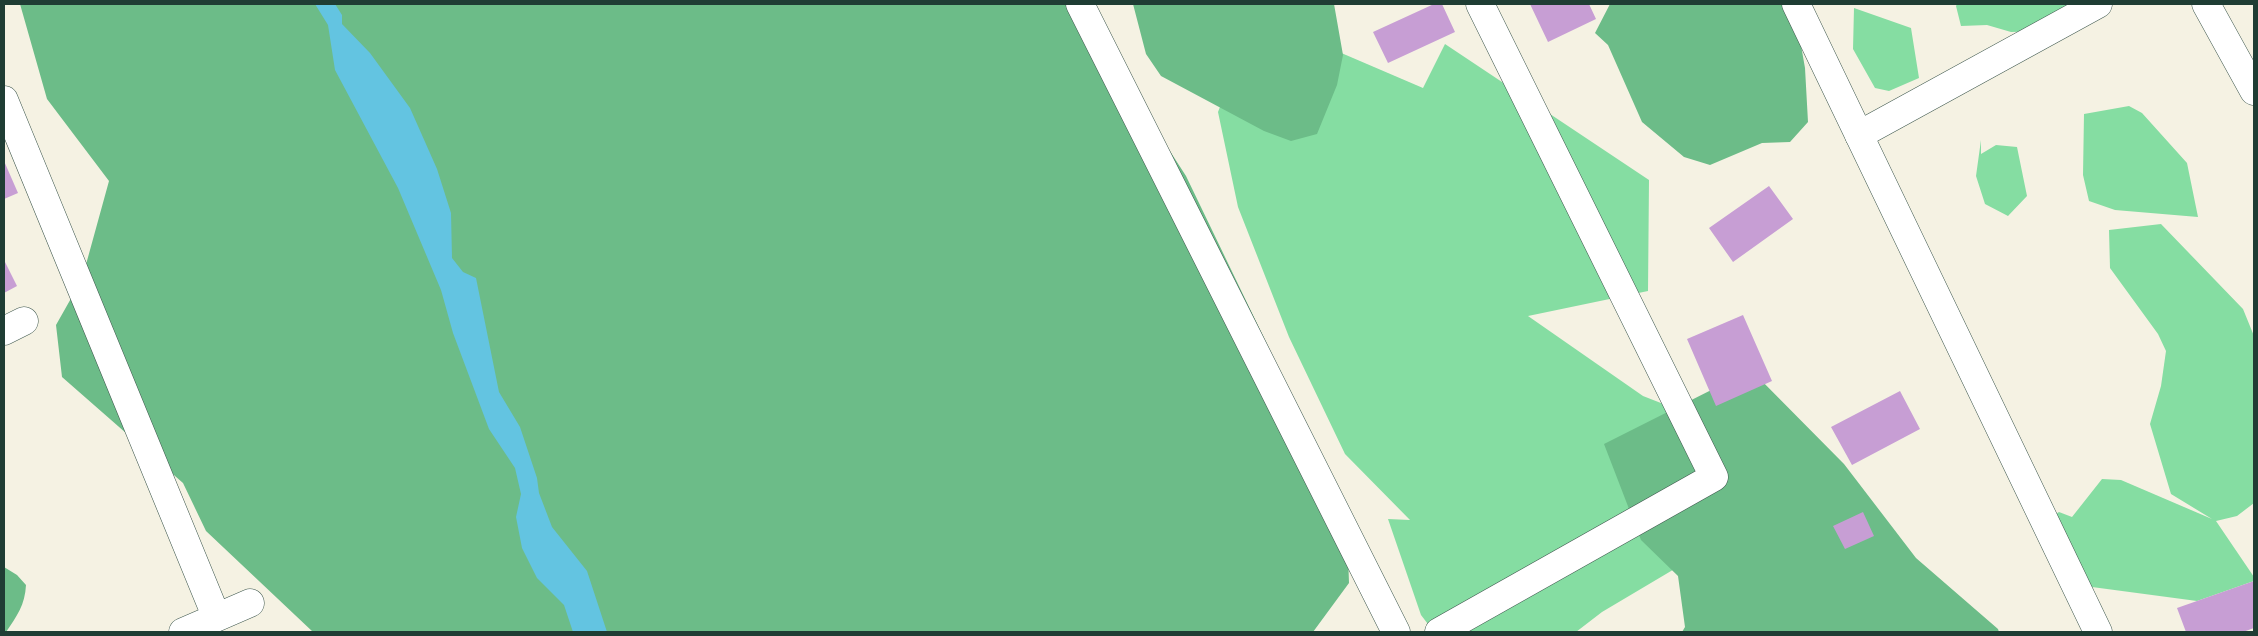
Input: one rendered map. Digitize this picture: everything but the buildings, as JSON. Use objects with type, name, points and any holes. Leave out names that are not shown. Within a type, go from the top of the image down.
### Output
[{"type":"street","points":[[1080,4],[1396,632]]},
{"type":"street","points":[[1439,632],[1714,477],[1480,4]]},
{"type":"street","points":[[1796,4],[2098,632]]},
{"type":"street","points":[[1859,135],[2098,4]]},
{"type":"street","points":[[2206,4],[2254,91]]},
{"type":"street","points":[[4,100],[216,616]]},
{"type":"street","points":[[182,632],[250,603]]},
{"type":"green space","points":[[20,4],[1075,4],[1186,176],[1329,473],[1347,527],[1349,583],[1313,632],[313,632],[206,531],[183,483],[62,377],[56,325],[82,279],[109,181],[47,99]]},
{"type":"green space","points":[[1133,4],[1334,4],[1343,55],[1337,85],[1317,134],[1291,141],[1264,131],[1161,76],[1146,54]]},
{"type":"green space","points":[[1610,4],[1785,4],[1796,17],[1805,68],[1808,122],[1790,142],[1762,143],[1710,165],[1684,157],[1642,122],[1608,45],[1595,33]]},
{"type":"green space","points":[[1957,4],[2070,4],[2050,31],[2011,32],[1987,25],[1961,26]]},
{"type":"green space","points":[[1854,8],[1911,28],[1919,78],[1889,91],[1875,88],[1853,49]]},
{"type":"green space","points":[[1252,25],[1276,25],[1423,88],[1445,44],[1649,180],[1648,291],[1528,316],[1643,396],[1786,452],[1730,536],[1602,612],[1576,632],[1434,632],[1421,615],[1388,519],[1410,520],[1345,454],[1289,337],[1238,207],[1218,112]]},
{"type":"green space","points":[[2129,106],[2142,113],[2187,163],[2198,217],[2115,210],[2089,201],[2083,175],[2084,114]]},
{"type":"green space","points":[[1981,140],[1981,154],[1996,145],[2017,147],[2027,196],[2008,216],[1985,204],[1976,176]]},
{"type":"green space","points":[[2161,224],[2243,309],[2254,336],[2254,503],[2237,516],[2216,521],[2254,577],[2254,581],[2197,601],[2062,583],[2053,516],[2059,512],[2072,517],[2102,479],[2121,480],[2212,519],[2171,494],[2150,424],[2161,386],[2166,351],[2158,334],[2110,268],[2109,230]]},
{"type":"green space","points":[[1751,370],[1844,464],[1916,558],[1998,629],[1999,632],[1682,632],[1685,627],[1678,576],[1641,540],[1604,444]]},
{"type":"green space","points":[[4,567],[17,575],[26,585],[22,604],[6,632],[4,632]]},
{"type":"water","points":[[315,4],[335,4],[342,15],[342,24],[370,53],[410,108],[437,169],[451,213],[452,258],[463,272],[476,278],[499,392],[520,427],[537,478],[539,493],[552,527],[587,571],[607,632],[573,632],[564,605],[537,578],[522,548],[516,517],[521,494],[515,468],[489,429],[453,333],[441,290],[398,188],[335,70],[328,25]]}]
